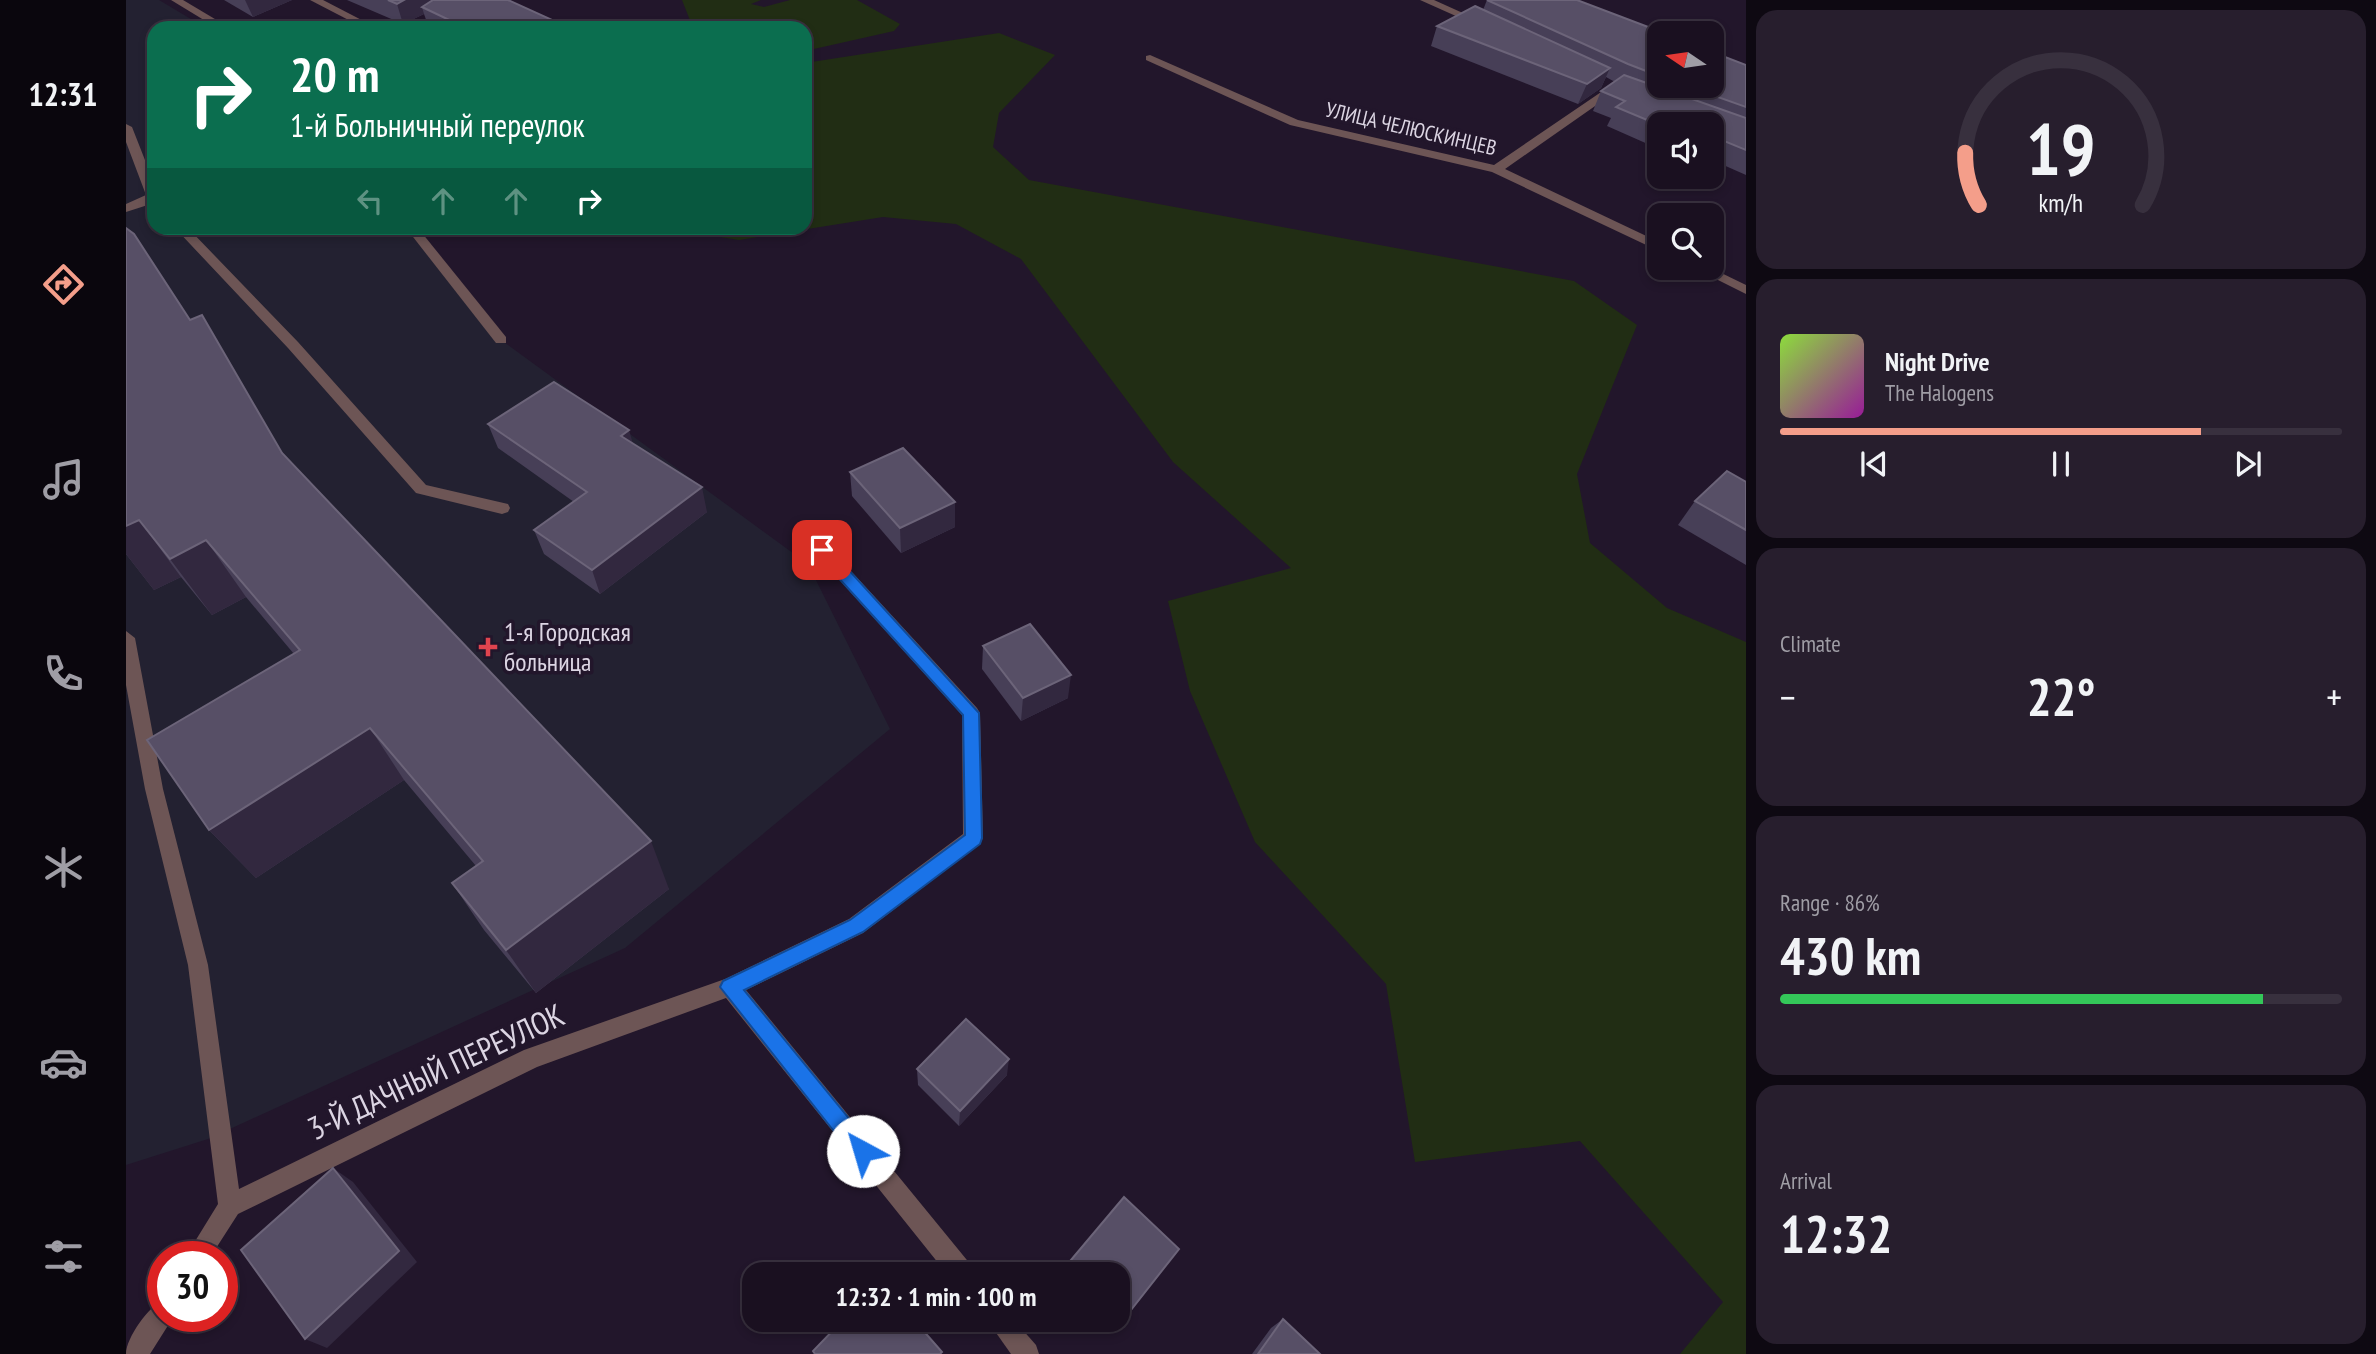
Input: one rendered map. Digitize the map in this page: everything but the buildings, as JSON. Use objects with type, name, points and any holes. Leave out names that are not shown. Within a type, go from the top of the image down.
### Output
[{"type":"street","points":[[176,0],[213,21]]},
{"type":"street","points":[[315,0],[358,21]]},
{"type":"street","points":[[1425,0],[1495,31]]},
{"type":"street","name":"УЛИЦА ЧЕЛЮСКИНЦЕВ","points":[[1150,58],[1294,123],[1496,169],[1647,241]]},
{"type":"street","points":[[1496,169],[1620,90],[1602,82]]},
{"type":"street","points":[[126,127],[147,182]]},
{"type":"street","points":[[126,208],[147,200]]},
{"type":"street","points":[[188,235],[293,345],[421,489],[502,508]]},
{"type":"street","points":[[418,235],[501,340]]},
{"type":"street","points":[[1724,279],[1746,290]]},
{"type":"street","name":"3-Й ДАЧНЫЙ ПЕРЕУЛОК","points":[[230,1206],[532,1058],[730,987],[856,926],[973,838],[971,713],[822,550]]},
{"type":"street","points":[[126,638],[154,789],[198,965],[230,1206],[208,1241]]},
{"type":"street","points":[[730,987],[952,1262]]},
{"type":"street","points":[[136,1354],[150,1332]]},
{"type":"street","points":[[1009,1332],[1027,1354]]},
{"type":"shaded area","name":"1-я Городская больница","points":[[126,0],[159,0],[194,21],[147,21],[147,235],[411,235],[501,340],[808,564],[890,729],[625,948],[208,1139],[126,1165]]},
{"type":"green space","points":[[682,0],[761,0],[751,4],[764,7],[790,0],[857,0],[900,24],[894,31],[812,49],[812,21],[690,21]]},
{"type":"green space","points":[[999,33],[1055,55],[999,113],[993,147],[1029,180],[1574,281],[1637,325],[1577,474],[1590,543],[1667,608],[1746,642],[1746,1354],[1680,1354],[1723,1302],[1580,1141],[1415,1162],[1386,984],[1255,842],[1190,691],[1168,601],[1291,568],[1173,462],[1021,259],[956,224],[883,217],[812,228],[812,62]]},
{"type":"green space","points":[[707,235],[770,235],[739,240]]},
{"type":"place","name":"1-я Городская больница","points":[[488,647]]},
{"type":"route","points":[[822,550],[971,713],[973,838],[856,926],[730,987],[863,1151]]}]
